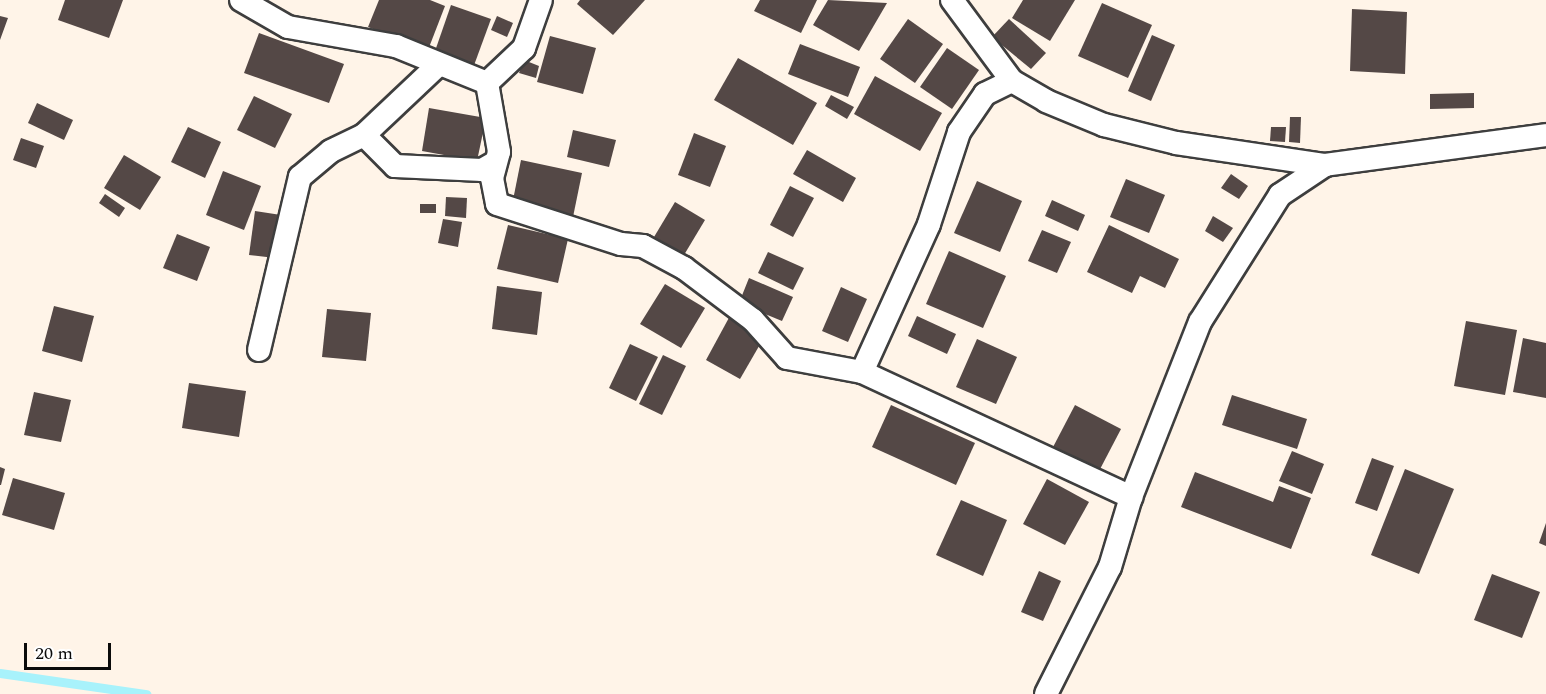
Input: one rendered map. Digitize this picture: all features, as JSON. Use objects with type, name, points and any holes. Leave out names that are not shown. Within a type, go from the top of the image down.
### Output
[{"type":"street","points":[[241,0],[288,27],[396,46],[436,67],[487,83]]},
{"type":"street","points":[[487,83],[524,48],[541,0]]},
{"type":"street","points":[[952,0],[1012,81],[1104,125],[1176,143],[1325,165],[1546,135]]},
{"type":"street","points":[[259,350],[287,214],[300,177],[331,151],[364,135],[436,67]]},
{"type":"street","points":[[862,372],[929,224],[959,132],[985,94],[1012,81]]},
{"type":"street","points":[[487,83],[499,152],[494,163],[497,204],[621,244],[643,246],[684,268],[753,320],[787,358],[862,372],[1131,497]]},
{"type":"street","points":[[364,135],[395,166],[482,170],[494,163]]},
{"type":"street","points":[[1046,694],[1110,567],[1131,497],[1200,322],[1244,248],[1280,195],[1325,165]]},
{"type":"building","points":[[65,0],[123,0],[109,38],[58,20]]},
{"type":"building","points":[[379,0],[430,0],[445,6],[428,50],[368,27]]},
{"type":"building","points":[[580,0],[645,0],[613,35],[577,4]]},
{"type":"building","points":[[760,0],[817,0],[801,33],[754,11]]},
{"type":"building","points":[[828,0],[887,3],[859,51],[813,25]]},
{"type":"building","points":[[1023,0],[1075,0],[1050,41],[1012,18]]},
{"type":"building","points":[[1102,3],[1152,25],[1128,78],[1078,56]]},
{"type":"building","points":[[451,5],[491,19],[473,68],[434,54]]},
{"type":"building","points":[[1352,9],[1407,12],[1405,74],[1350,71]]},
{"type":"building","points":[[0,16],[8,18],[0,40]]},
{"type":"building","points":[[497,16],[513,23],[507,37],[491,30]]},
{"type":"building","points":[[908,19],[943,44],[915,83],[880,59]]},
{"type":"building","points":[[1009,19],[1046,53],[1031,69],[992,37]]},
{"type":"building","points":[[259,33],[344,64],[329,103],[244,73]]},
{"type":"building","points":[[1152,35],[1175,45],[1151,101],[1128,91]]},
{"type":"building","points":[[550,36],[596,48],[583,94],[537,82]]},
{"type":"building","points":[[800,44],[860,67],[848,97],[788,74]]},
{"type":"building","points":[[947,48],[979,70],[952,109],[920,87]]},
{"type":"building","points":[[738,58],[817,103],[793,145],[714,100]]},
{"type":"building","points":[[524,60],[539,66],[536,78],[519,73]]},
{"type":"building","points":[[875,76],[942,113],[920,151],[854,114]]},
{"type":"building","points":[[1474,93],[1474,108],[1430,109],[1430,94]]},
{"type":"building","points":[[831,95],[854,107],[847,119],[825,106]]},
{"type":"building","points":[[254,96],[292,114],[275,148],[237,130]]},
{"type":"building","points":[[37,103],[73,120],[64,140],[28,123]]},
{"type":"building","points":[[429,108],[486,118],[477,161],[422,151]]},
{"type":"building","points":[[1290,117],[1301,117],[1300,143],[1289,142]]},
{"type":"building","points":[[188,127],[221,142],[205,178],[171,162]]},
{"type":"building","points":[[1271,127],[1286,127],[1285,142],[1270,141]]},
{"type":"building","points":[[573,130],[616,140],[609,167],[567,157]]},
{"type":"building","points":[[694,133],[726,146],[710,187],[678,175]]},
{"type":"building","points":[[21,138],[44,146],[36,168],[13,160]]},
{"type":"building","points":[[807,150],[856,178],[843,202],[793,174]]},
{"type":"building","points":[[124,155],[161,177],[140,210],[104,188]]},
{"type":"building","points":[[521,160],[582,173],[573,217],[512,205]]},
{"type":"building","points":[[223,171],[261,186],[244,230],[206,215]]},
{"type":"building","points":[[1231,174],[1248,186],[1239,199],[1221,188]]},
{"type":"building","points":[[1126,179],[1165,195],[1149,233],[1110,217]]},
{"type":"building","points":[[977,181],[1022,201],[1000,252],[954,233]]},
{"type":"building","points":[[790,186],[814,198],[793,237],[770,225]]},
{"type":"building","points":[[105,194],[125,208],[119,217],[99,203]]},
{"type":"building","points":[[446,197],[467,198],[466,218],[445,216]]},
{"type":"building","points":[[1052,200],[1085,215],[1078,231],[1045,216]]},
{"type":"building","points":[[675,202],[705,220],[681,260],[651,242]]},
{"type":"building","points":[[420,204],[436,204],[436,213],[420,213]]},
{"type":"building","points":[[255,211],[281,215],[275,258],[249,255]]},
{"type":"building","points":[[1213,216],[1233,228],[1223,242],[1205,231]]},
{"type":"building","points":[[443,219],[462,222],[458,247],[438,243]]},
{"type":"building","points":[[508,225],[568,239],[558,283],[497,269]]},
{"type":"building","points":[[1109,225],[1179,259],[1165,288],[1140,276],[1132,293],[1087,272]]},
{"type":"building","points":[[1042,230],[1071,242],[1057,273],[1028,261]]},
{"type":"building","points":[[177,234],[210,247],[197,281],[163,268]]},
{"type":"building","points":[[949,251],[1006,276],[983,328],[926,304]]},
{"type":"building","points":[[768,252],[804,268],[793,290],[758,273]]},
{"type":"building","points":[[749,278],[793,297],[782,321],[739,303]]},
{"type":"building","points":[[665,284],[705,308],[681,348],[640,324]]},
{"type":"building","points":[[497,286],[542,292],[537,335],[492,329]]},
{"type":"building","points":[[841,287],[867,299],[848,342],[822,331]]},
{"type":"building","points":[[54,306],[94,316],[82,362],[42,351]]},
{"type":"building","points":[[327,309],[371,313],[366,361],[322,357]]},
{"type":"building","points":[[731,314],[766,334],[740,379],[706,360]]},
{"type":"building","points":[[917,316],[956,334],[947,354],[908,336]]},
{"type":"building","points":[[1466,321],[1517,330],[1505,395],[1454,386]]},
{"type":"building","points":[[1523,338],[1546,343],[1546,398],[1513,392]]},
{"type":"building","points":[[977,339],[1017,357],[996,404],[956,387]]},
{"type":"building","points":[[630,344],[658,357],[636,401],[609,388]]},
{"type":"building","points":[[663,355],[686,366],[662,415],[639,404]]},
{"type":"building","points":[[189,383],[246,391],[239,437],[182,428]]},
{"type":"building","points":[[34,392],[71,400],[61,442],[24,435]]},
{"type":"building","points":[[1232,395],[1307,419],[1297,449],[1222,425]]},
{"type":"building","points":[[891,405],[975,443],[956,485],[872,447]]},
{"type":"building","points":[[1075,405],[1121,429],[1098,473],[1052,449]]},
{"type":"building","points":[[1292,451],[1324,464],[1312,494],[1279,481]]},
{"type":"building","points":[[1372,458],[1394,466],[1377,511],[1355,503]]},
{"type":"building","points":[[0,467],[5,469],[1,485],[0,485]]},
{"type":"building","points":[[1405,469],[1454,489],[1419,574],[1371,555]]},
{"type":"building","points":[[1195,472],[1273,502],[1279,486],[1311,498],[1291,549],[1181,507]]},
{"type":"building","points":[[13,478],[65,493],[54,530],[2,515]]},
{"type":"building","points":[[1047,479],[1089,502],[1065,545],[1023,524]]},
{"type":"building","points":[[961,500],[1007,520],[983,576],[936,555]]},
{"type":"building","points":[[1546,523],[1546,546],[1539,543]]},
{"type":"building","points":[[1039,571],[1061,581],[1043,621],[1021,612]]},
{"type":"building","points":[[1492,574],[1540,592],[1522,638],[1474,620]]},
{"type":"waterway","points":[[0,673],[146,694]]}]
